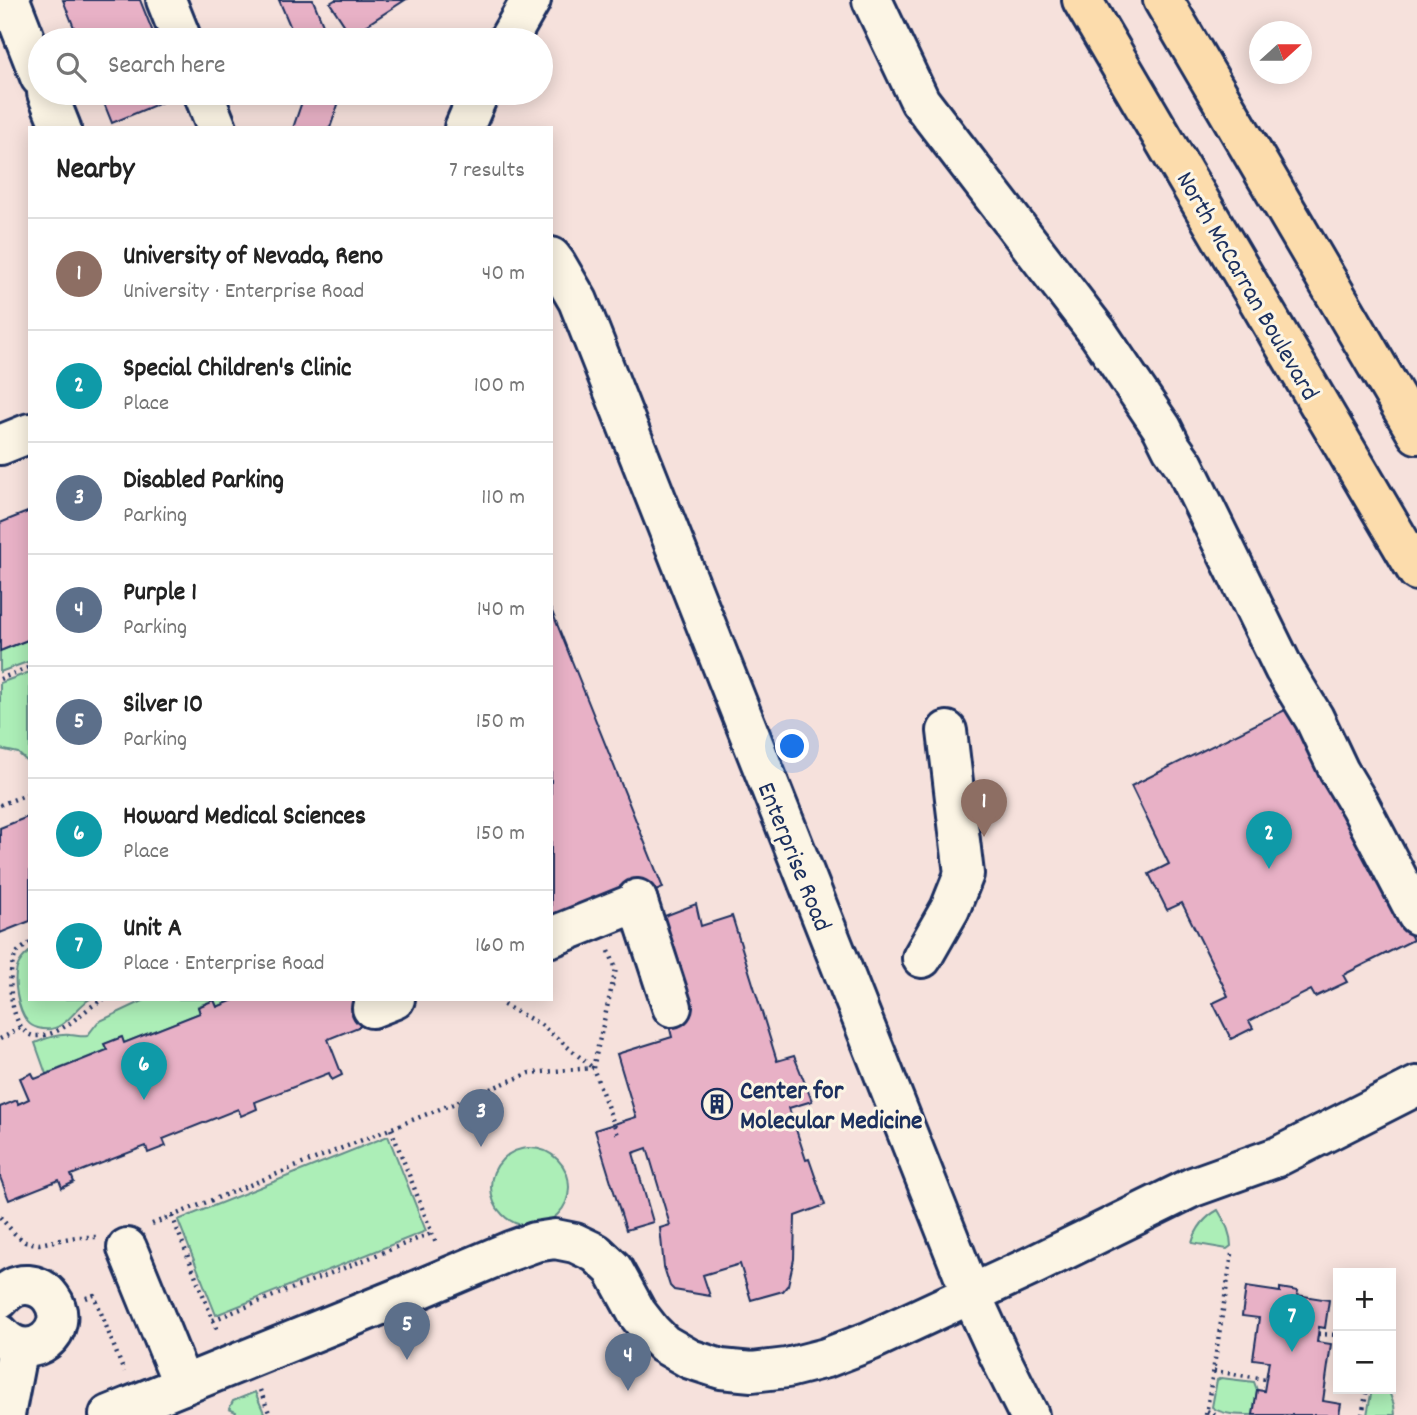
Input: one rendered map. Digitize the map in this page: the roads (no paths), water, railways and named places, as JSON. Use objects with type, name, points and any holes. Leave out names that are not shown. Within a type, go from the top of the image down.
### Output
[{"type":"main road","name":"North McCarran Boulevard","points":[[1082,0],[1417,570]]},
{"type":"main road","points":[[1163,0],[1417,434]]},
{"type":"street","points":[[10,0],[28,46]]},
{"type":"street","points":[[166,0],[177,28]]},
{"type":"street","points":[[515,28],[531,0]]},
{"type":"street","points":[[872,0],[920,101],[1091,324],[1162,428],[1184,466],[1284,669],[1314,718],[1339,771],[1417,915]]},
{"type":"street","points":[[52,105],[60,126]]},
{"type":"street","points":[[208,105],[216,126]]},
{"type":"street","points":[[465,126],[475,105]]},
{"type":"street","name":"Enterprise Road","points":[[553,260],[578,301],[971,1294],[1029,1415]]},
{"type":"street","points":[[0,445],[28,434]]},
{"type":"street","points":[[922,958],[950,909],[964,874],[947,731]]},
{"type":"street","points":[[553,936],[638,900],[671,1007]]},
{"type":"street","points":[[109,1415],[510,1251],[535,1242],[555,1239],[575,1242],[596,1253],[613,1269],[650,1331],[664,1344],[690,1359],[721,1369],[752,1372],[787,1368],[825,1358],[870,1341],[1193,1188],[1277,1157],[1417,1086]]},
{"type":"street","points":[[126,1237],[183,1385]]},
{"type":"street","points":[[0,1298],[10,1289],[31,1285],[49,1295],[57,1313],[53,1333],[38,1346],[28,1348],[9,1341],[5,1415]]},
{"type":"place","name":"University of Nevada, Reno","points":[[984,837]]},
{"type":"place","name":"Special Children's Clinic","points":[[1269,869]]},
{"type":"place","name":"Howard Medical Sciences","points":[[144,1100]]},
{"type":"place","name":"Center for Molecular Medicine","points":[[717,1104]]},
{"type":"place","name":"Disabled Parking","points":[[481,1147]]},
{"type":"place","name":"Unit A","points":[[1292,1352]]},
{"type":"place","name":"Silver 10","points":[[407,1360]]},
{"type":"place","name":"Purple 1","points":[[628,1391]]}]
